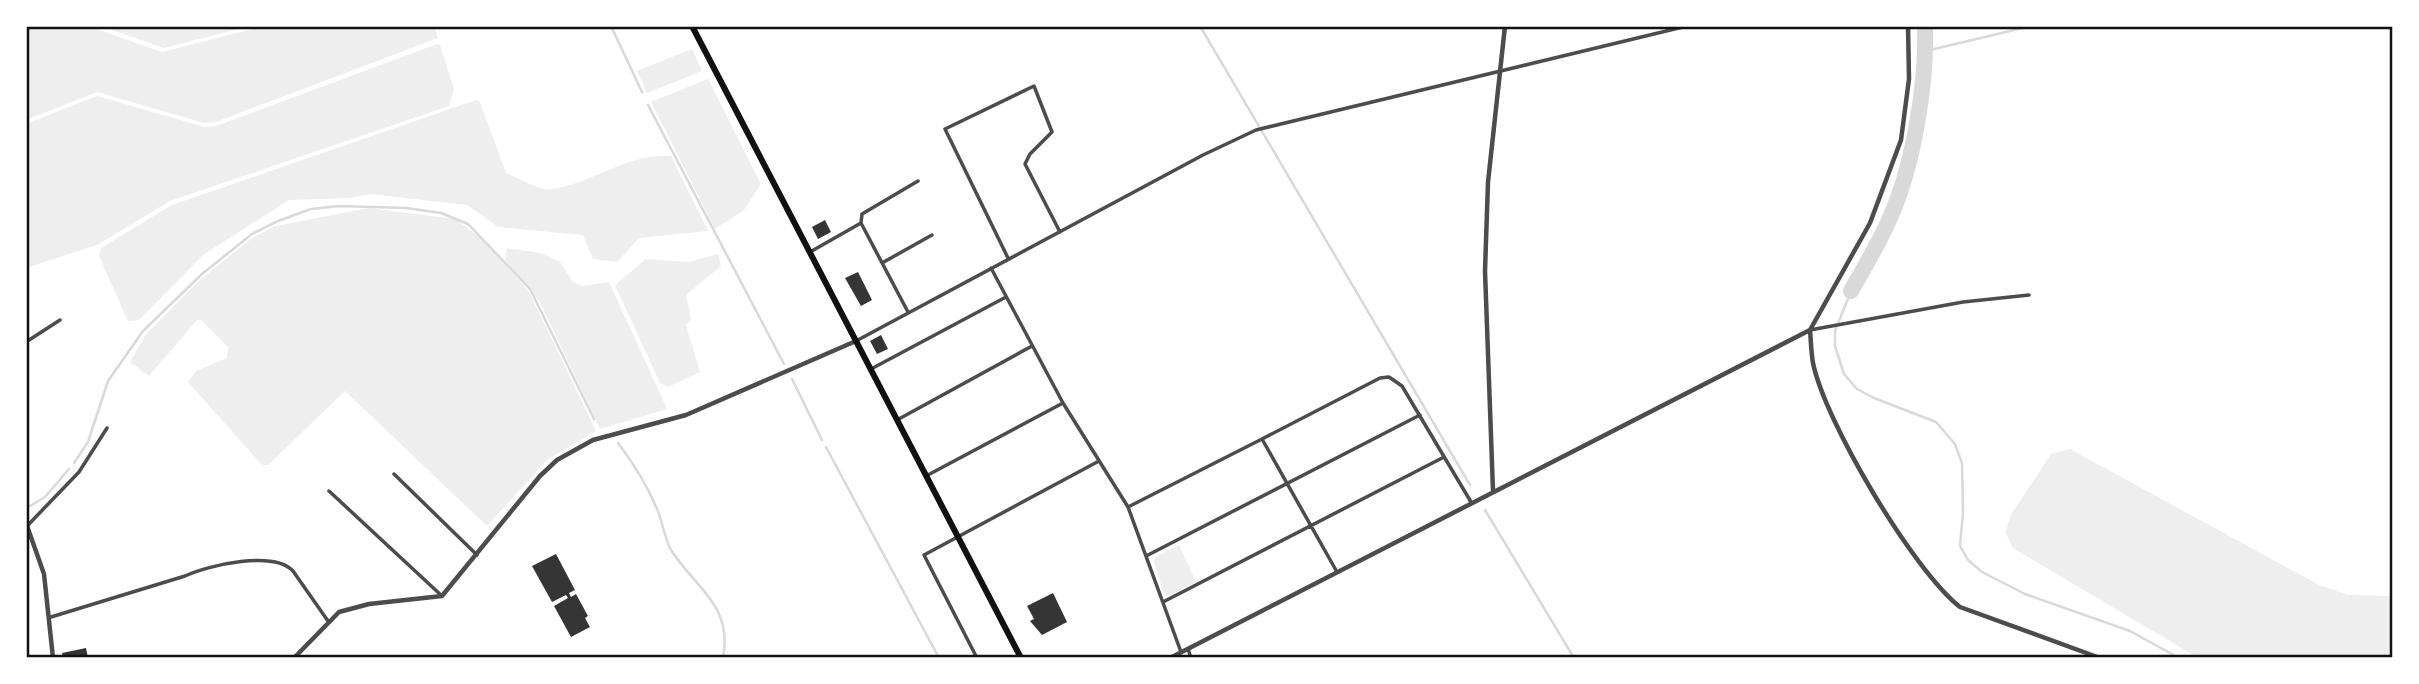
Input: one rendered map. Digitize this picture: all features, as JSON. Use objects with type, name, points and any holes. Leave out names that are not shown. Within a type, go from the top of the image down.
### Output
[{"type":"main road","points":[[692,26],[1021,658]]},
{"type":"street","points":[[1493,491],[1485,271],[1488,182],[1505,26]]},
{"type":"street","points":[[293,658],[339,612],[354,607],[442,596],[540,476],[576,448],[593,440],[686,415],[856,341],[1008,258],[1255,130],[1499,74],[1687,26]]},
{"type":"street","points":[[1908,26],[1909,79],[1901,140],[1870,223],[1810,330],[1814,365],[1835,420],[1919,565],[1941,591],[1960,607],[2100,658]]},
{"type":"street","points":[[1008,258],[945,130],[1034,86],[1052,132],[1030,154],[1025,164],[1060,232]]},
{"type":"street","points":[[908,312],[861,223],[862,214],[918,181]]},
{"type":"street","points":[[810,252],[861,223]]},
{"type":"street","points":[[882,263],[932,234]]},
{"type":"street","points":[[991,268],[1063,403],[1128,507],[1181,652]]},
{"type":"street","points":[[1170,658],[1810,330],[1963,302],[2029,295]]},
{"type":"street","points":[[871,369],[1006,297]]},
{"type":"street","points":[[26,342],[60,320]]},
{"type":"street","points":[[897,420],[1032,346]]},
{"type":"street","points":[[1128,507],[1380,378],[1396,379],[1471,502]]},
{"type":"street","points":[[926,476],[1063,403]]},
{"type":"street","points":[[1147,555],[1420,415]]},
{"type":"street","points":[[53,658],[51,617],[44,574],[27,524],[79,472],[107,428]]},
{"type":"street","points":[[1262,439],[1337,572]]},
{"type":"street","points":[[1163,602],[1444,457]]},
{"type":"street","points":[[977,658],[924,555],[1099,460]]},
{"type":"street","points":[[394,474],[477,555]]},
{"type":"street","points":[[329,491],[442,596]]},
{"type":"street","points":[[51,617],[204,568],[232,562],[273,562],[286,563],[293,570],[328,621]]},
{"type":"street","points":[[1188,649],[1191,658]]},
{"type":"shaded area","points":[[26,26],[88,26],[162,52],[264,26],[434,26],[438,38],[216,122],[204,123],[97,92],[26,120]]},
{"type":"shaded area","points":[[101,26],[250,26],[164,48]]},
{"type":"shaded area","points":[[440,45],[454,89],[449,106],[170,201],[97,245],[26,268],[26,124],[97,96],[205,127],[216,126]]},
{"type":"shaded area","points":[[692,49],[702,71],[647,93],[637,71]]},
{"type":"shaded area","points":[[708,79],[761,184],[744,210],[715,229],[651,102]]},
{"type":"shaded area","points":[[479,100],[506,173],[535,186],[551,189],[581,181],[625,163],[655,156],[671,156],[708,231],[639,238],[617,262],[593,259],[583,235],[498,227],[467,205],[370,194],[350,198],[289,200],[203,255],[139,320],[128,321],[99,256],[101,248],[172,205]]},
{"type":"shaded area","points":[[369,208],[455,219],[482,239],[528,290],[596,431],[547,460],[487,526],[345,391],[268,465],[262,465],[188,382],[196,371],[227,358],[228,347],[201,320],[197,320],[149,376],[130,362],[146,334],[200,280],[252,238],[275,226]]},
{"type":"shaded area","points":[[507,248],[541,253],[560,262],[573,282],[582,286],[609,282],[667,409],[600,429],[540,302],[505,260]]},
{"type":"shaded area","points":[[718,254],[721,266],[686,295],[691,319],[686,325],[700,372],[668,387],[660,383],[615,285],[646,259],[688,262]]},
{"type":"shaded area","points":[[2070,449],[2319,585],[2349,595],[2393,596],[2393,658],[2198,658],[2013,548],[2005,532],[2012,513],[2051,454]]},
{"type":"shaded area","points":[[1179,545],[1196,582],[1169,596],[1164,594],[1154,562],[1155,557]]},
{"type":"building","points":[[825,220],[831,232],[818,239],[812,227]]},
{"type":"building","points":[[858,272],[872,300],[861,306],[845,278]]},
{"type":"building","points":[[881,335],[888,349],[877,354],[870,341]]},
{"type":"building","points":[[556,554],[575,590],[569,593],[571,597],[576,594],[588,616],[585,618],[590,627],[571,637],[554,606],[568,598],[566,595],[552,602],[532,566]]},
{"type":"building","points":[[1053,593],[1067,622],[1042,635],[1030,621],[1034,619],[1027,606]]},
{"type":"building","points":[[86,648],[88,658],[63,658],[62,653]]},
{"type":"waterway","points":[[611,26],[642,92]]},
{"type":"waterway","points":[[1200,26],[1470,485]]},
{"type":"waterway","points":[[1851,291],[1885,229],[1905,176],[1921,99],[1925,26]]},
{"type":"waterway","points":[[1926,51],[2031,26]]},
{"type":"waterway","points":[[648,105],[784,364]]},
{"type":"waterway","points":[[74,463],[88,442],[108,381],[143,331],[202,274],[252,234],[311,209],[339,206],[406,208],[441,213],[468,224],[530,289],[594,419]]},
{"type":"waterway","points":[[1851,291],[1835,331],[1835,346],[1844,374],[1857,389],[1874,398],[1936,422],[1955,444],[1962,463],[1963,512],[1960,546],[1968,560],[1982,572],[2025,594],[2130,631],[2179,658]]},
{"type":"waterway","points":[[792,379],[822,440]]},
{"type":"waterway","points":[[618,443],[649,492],[671,550],[718,611],[725,640],[723,658]]},
{"type":"waterway","points":[[826,447],[939,658]]},
{"type":"waterway","points":[[30,506],[45,497],[69,469]]},
{"type":"waterway","points":[[1485,510],[1574,658]]}]
